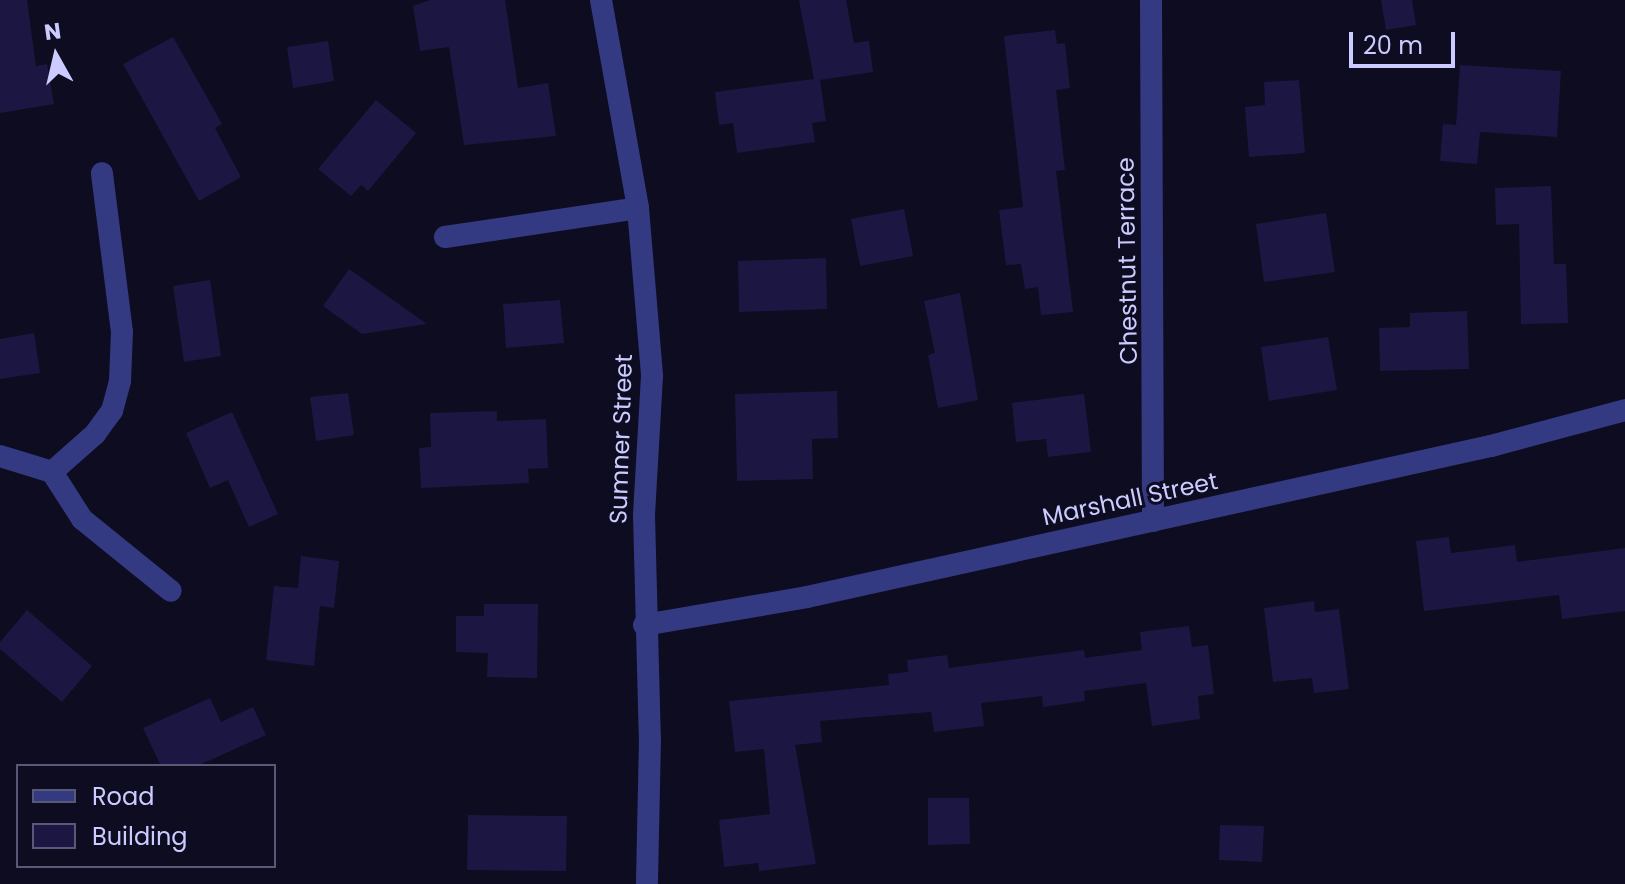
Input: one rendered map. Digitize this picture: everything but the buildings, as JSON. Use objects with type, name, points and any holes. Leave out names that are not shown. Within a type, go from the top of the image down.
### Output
[{"type":"street","name":"Sumner Street","points":[[601,0],[638,208],[652,376],[644,625],[650,738],[647,884]]},
{"type":"street","name":"Chestnut Terrace","points":[[1151,0],[1153,521]]},
{"type":"street","points":[[52,472],[95,434],[112,411],[120,381],[122,332],[102,173]]},
{"type":"street","points":[[445,237],[638,208]]},
{"type":"street","name":"Marshall Street","points":[[644,625],[807,597],[1491,446],[1625,410]]},
{"type":"street","points":[[0,456],[52,472],[82,519],[171,591]]}]
